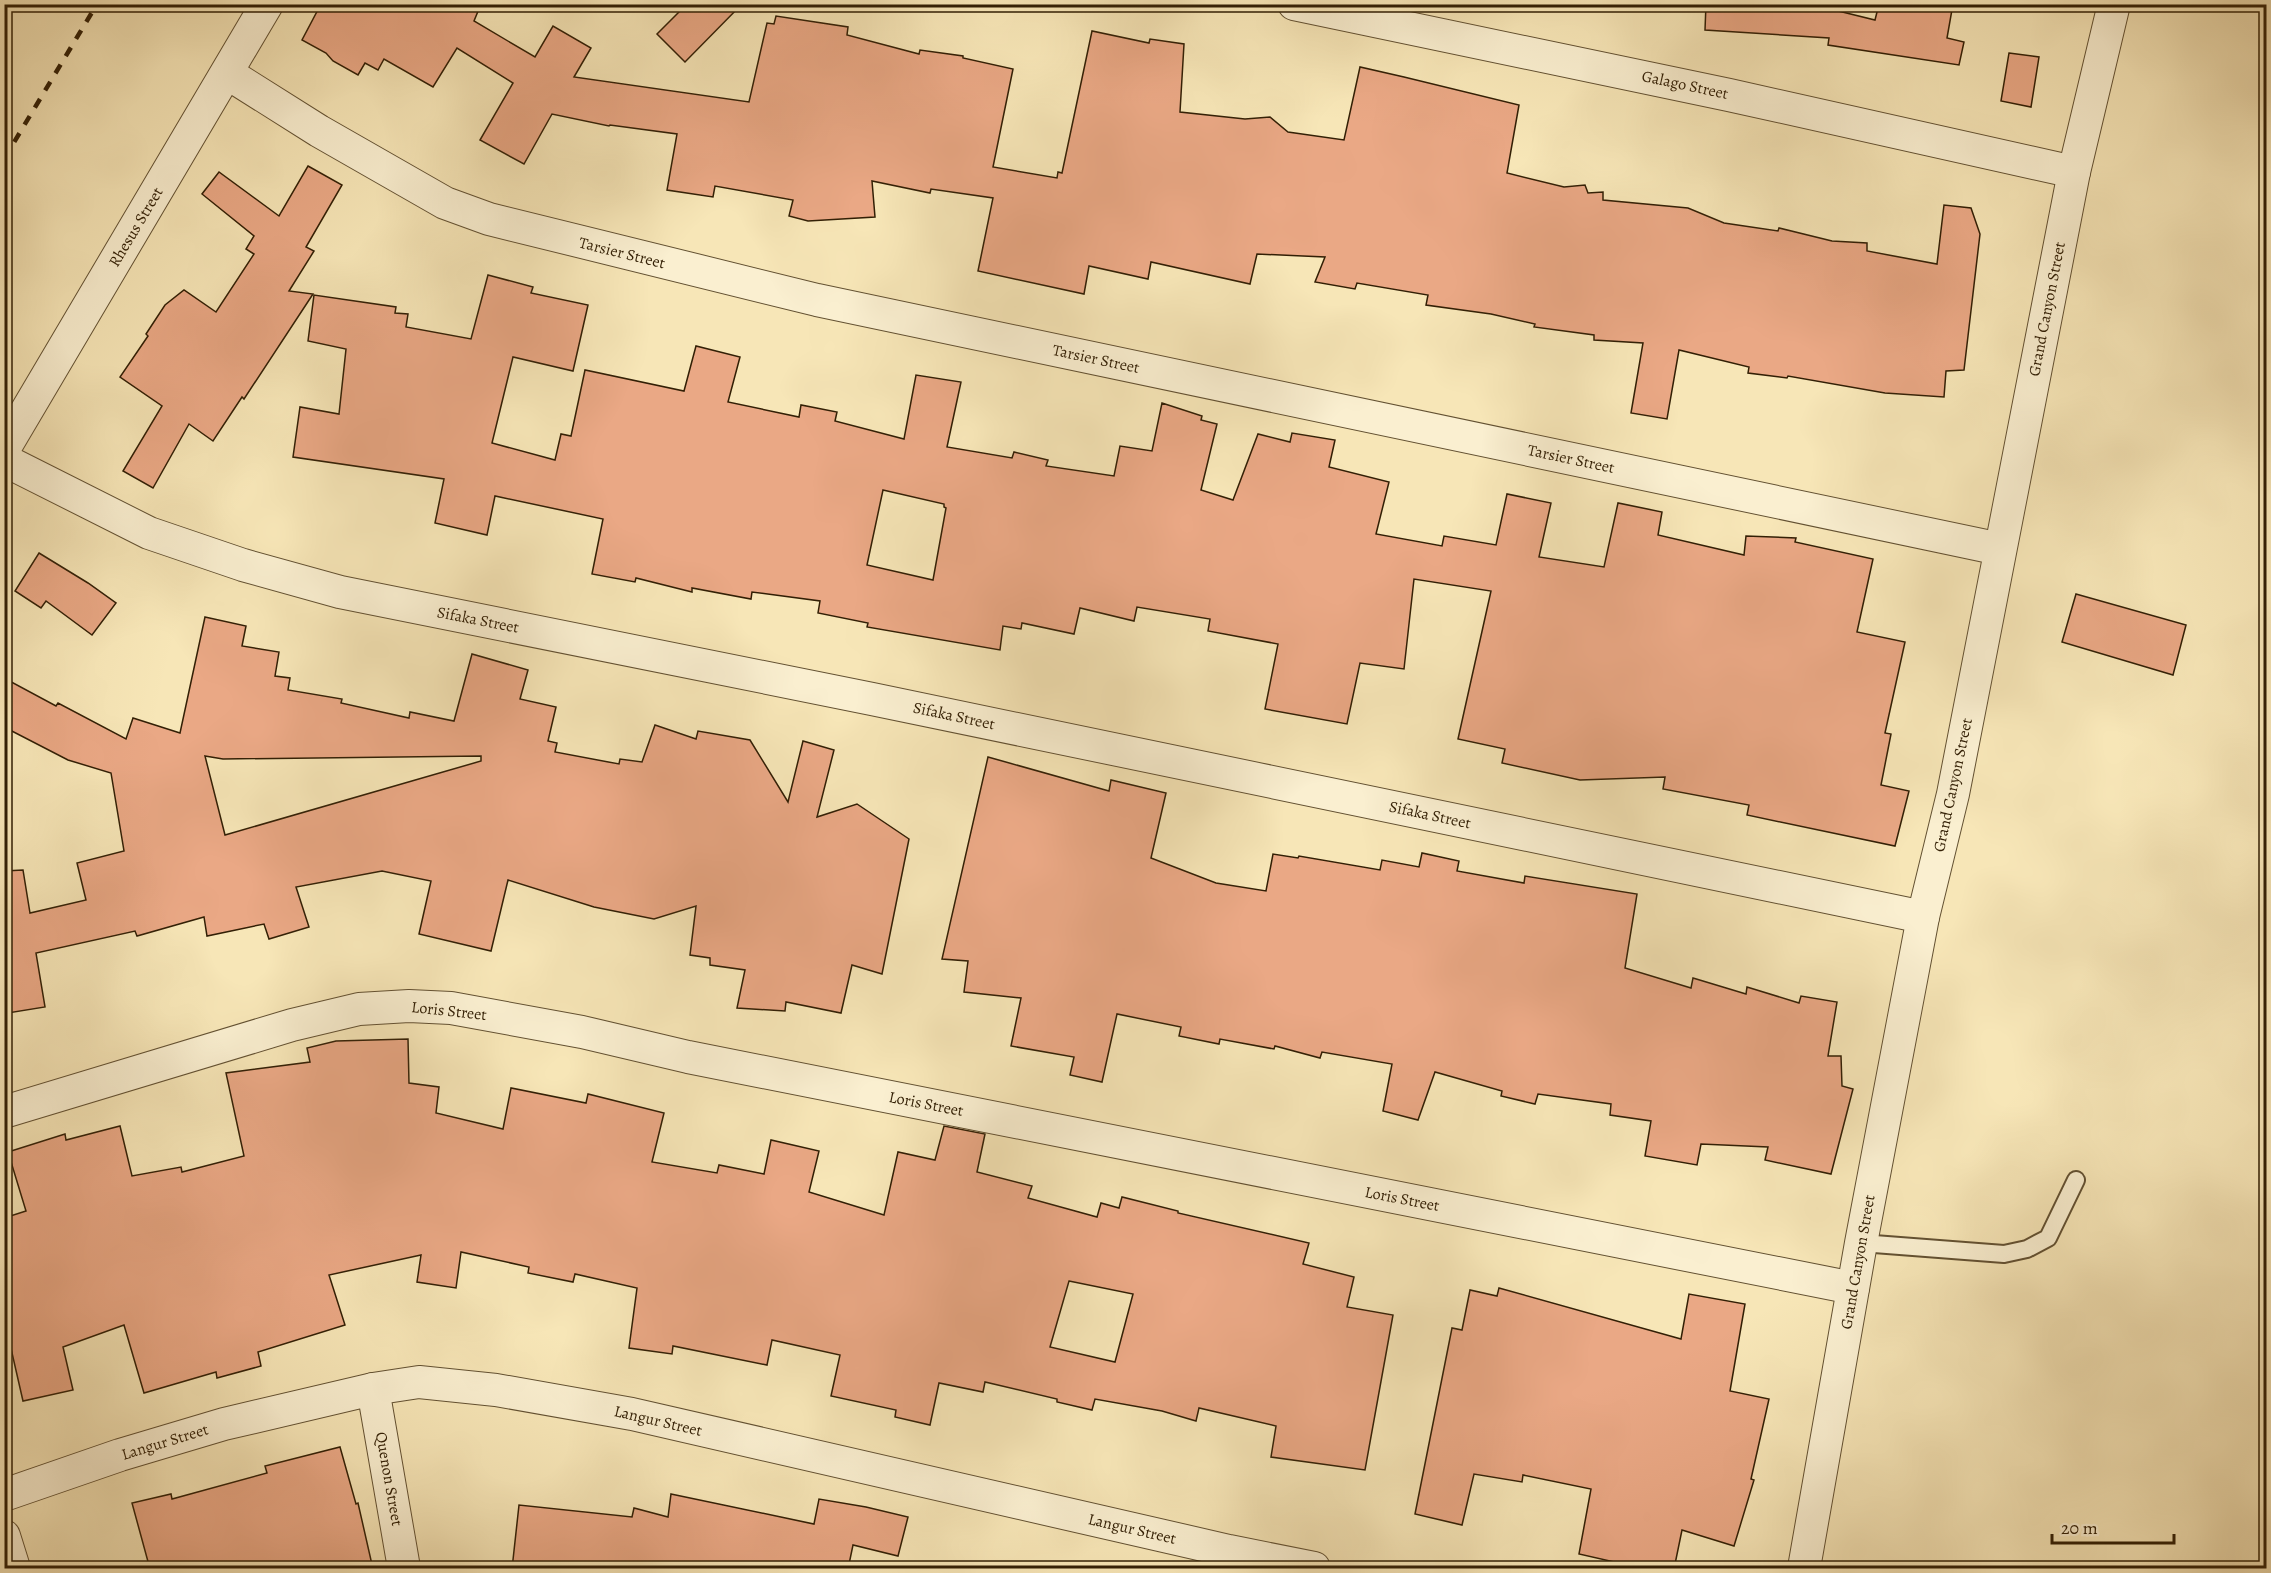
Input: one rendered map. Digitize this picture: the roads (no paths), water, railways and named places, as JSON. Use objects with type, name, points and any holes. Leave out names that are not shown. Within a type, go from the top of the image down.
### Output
[{"type":"street","name":"Rhesus Street","points":[[4,449],[267,4]]},
{"type":"street","name":"Galago Street","points":[[1294,4],[1729,95],[2074,172]]},
{"type":"street","name":"Grand Canyon Street","points":[[1804,1569],[1861,1243],[1923,916],[1953,794],[2074,172],[2114,4]]},
{"type":"street","name":"Tarsier Street","points":[[227,73],[319,131],[445,203],[489,219],[817,300],[2000,549]]},
{"type":"street","name":"Sifaka Street","points":[[4,460],[149,533],[243,565],[339,592],[1923,916]]},
{"type":"street","name":"Loris Street","points":[[4,1112],[303,1022],[359,1010],[409,1006],[451,1008],[582,1032],[700,1059],[1853,1288]]},
{"type":"street","name":"Langur Street","points":[[4,1496],[120,1455],[224,1424],[373,1389],[419,1382],[496,1390],[632,1414],[1314,1569]]},
{"type":"street","name":"Quenon Street","points":[[373,1389],[404,1569]]},
{"type":"street","points":[[4,1536],[14,1569]]},
{"type":"lane","points":[[1861,1243],[2004,1254],[2027,1249],[2048,1238],[2076,1180]]},
{"type":"railway","points":[[4,159],[97,4]]}]
